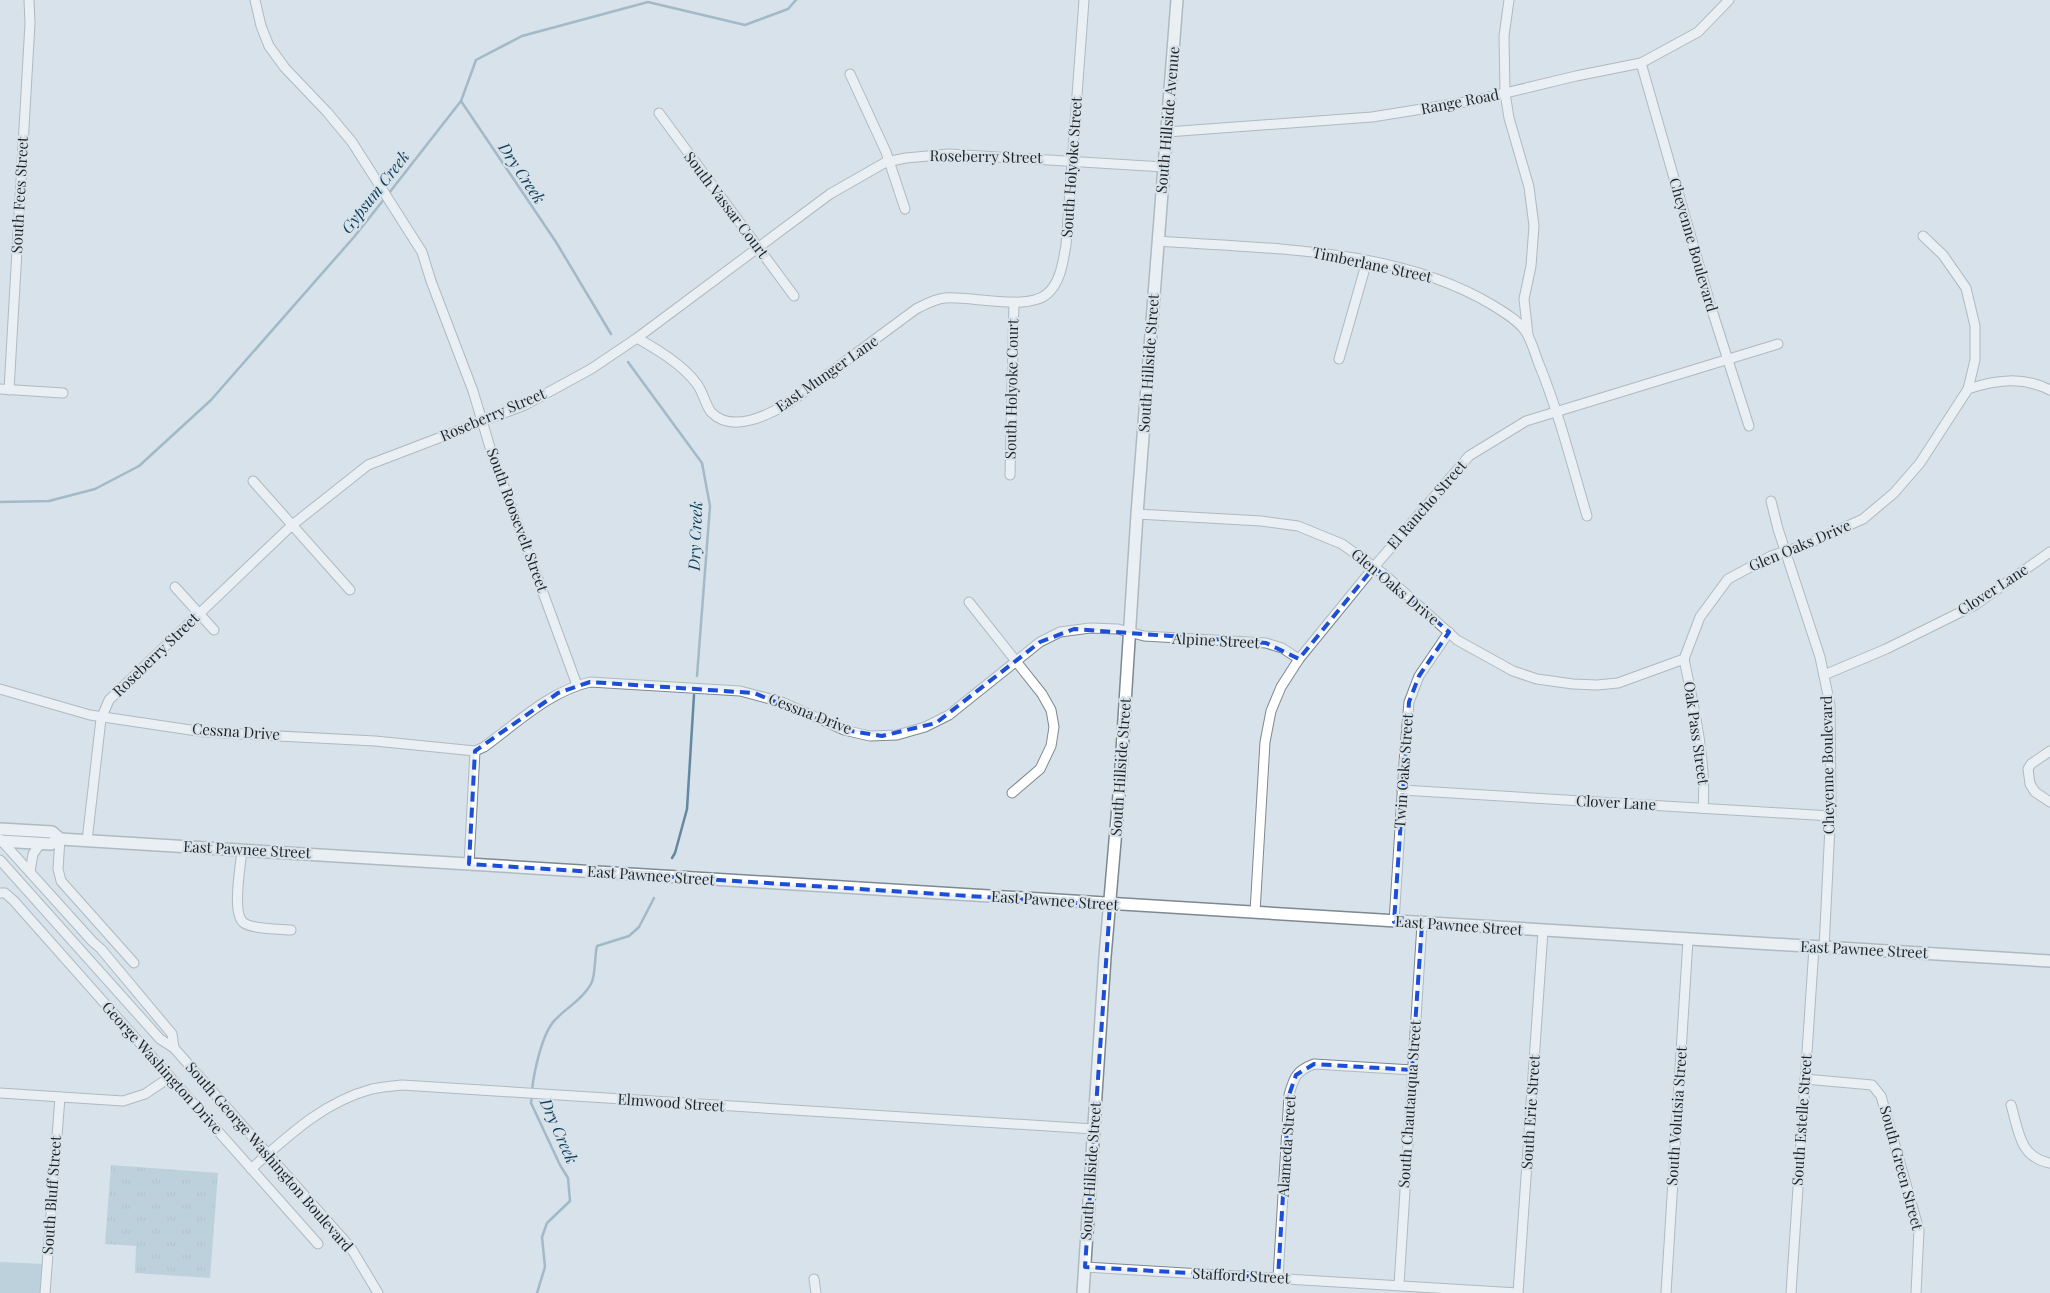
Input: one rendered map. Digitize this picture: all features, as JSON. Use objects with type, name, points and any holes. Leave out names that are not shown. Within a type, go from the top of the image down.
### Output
[{"type":"main road","name":"South Hillside Avenue","points":[[1158,241],[1177,0]]},
{"type":"main road","name":"South Hillside Street","points":[[1083,1293],[1137,514],[1158,241]]},
{"type":"main road","name":"East Pawnee Street","points":[[0,829],[52,832],[60,839]]},
{"type":"main road","name":"East Pawnee Street","points":[[1,840],[51,844],[60,839],[1110,905],[1255,912],[1422,924],[2050,961]]},
{"type":"street","name":"South Fees Street","points":[[5,389],[30,23],[29,0]]},
{"type":"street","name":"South Roosevelt Street","points":[[255,0],[260,26],[270,46],[285,68],[352,142],[422,252],[577,685]]},
{"type":"street","name":"South Holyoke Street","points":[[1014,302],[1024,302],[1047,294],[1062,270],[1066,245],[1084,0]]},
{"type":"street","points":[[1509,0],[1504,36],[1505,93],[1509,118],[1529,187],[1534,226],[1531,266],[1524,299],[1528,337]]},
{"type":"street","name":"Range Road","points":[[1167,132],[1372,117],[1472,101],[1576,76],[1641,63],[1698,32],[1729,0]]},
{"type":"street","name":"Cheyenne Boulevard","points":[[1641,63],[1727,360],[1749,426]]},
{"type":"street","points":[[850,74],[889,161],[905,209]]},
{"type":"street","name":"South Vassar Court","points":[[659,113],[794,296]]},
{"type":"street","name":"Roseberry Street","points":[[87,841],[102,716],[109,700],[291,526],[368,465],[525,405],[591,369],[637,338],[830,194],[889,161],[949,154],[1164,167]]},
{"type":"street","name":"Glen Oaks Drive","points":[[1137,514],[1298,526],[1342,544],[1374,567],[1458,640],[1513,671],[1537,679],[1573,684],[1618,684],[1684,659],[1700,618],[1728,578],[1771,556],[1805,545],[1863,519],[1894,493],[1920,463],[1968,389],[1975,360],[1975,326],[1966,288],[1943,255],[1923,236]]},
{"type":"street","name":"Timberlane Street","points":[[1158,241],[1300,251],[1367,261],[1452,283],[1511,317],[1526,331],[1549,389],[1587,516]]},
{"type":"street","points":[[1340,358],[1367,261]]},
{"type":"street","name":"East Munger Lane","points":[[637,338],[656,348],[676,363],[697,384],[711,411],[726,421],[742,421],[767,416],[789,403],[916,310],[932,301],[945,298],[970,298],[1014,302]]},
{"type":"street","name":"South Holyoke Court","points":[[1010,476],[1014,302]]},
{"type":"street","name":"El Rancho Street","points":[[1255,912],[1265,742],[1271,711],[1281,687],[1299,659],[1374,567],[1469,456],[1526,421],[1778,344]]},
{"type":"street","points":[[1968,389],[1990,382],[2010,380],[2026,381],[2050,390]]},
{"type":"street","points":[[5,389],[63,393]]},
{"type":"street","points":[[253,481],[291,526],[350,590]]},
{"type":"street","name":"Cheyenne Boulevard","points":[[1771,501],[1820,657],[1830,705],[1831,816],[1819,948]]},
{"type":"street","name":"Clover Lane","points":[[1824,675],[1886,649],[1975,606],[2050,552]]},
{"type":"street","points":[[175,587],[214,630]]},
{"type":"street","points":[[969,602],[1042,694],[1051,710],[1054,727],[1051,746],[1040,769],[1012,793]]},
{"type":"street","name":"Cessna Drive","points":[[577,685],[590,682],[740,691],[782,702],[844,730],[882,736],[897,735],[936,723],[962,705],[1040,642],[1060,632],[1074,629],[1118,629],[1130,633]]},
{"type":"street","name":"Twin Oaks Street","points":[[1394,922],[1409,702],[1419,676],[1449,632]]},
{"type":"street","name":"Alpine Street","points":[[1130,633],[1152,637],[1266,643],[1282,648],[1299,659]]},
{"type":"street","name":"Oak Pass Street","points":[[1684,659],[1692,698],[1705,789],[1703,808]]},
{"type":"street","points":[[469,864],[476,750],[484,747],[558,693],[577,685]]},
{"type":"street","name":"Cessna Drive","points":[[0,689],[90,715],[204,732],[375,741],[476,750]]},
{"type":"street","points":[[2050,751],[2031,764],[2028,769],[2030,784],[2035,792],[2050,802]]},
{"type":"street","name":"Clover Lane","points":[[1402,790],[1831,816]]},
{"type":"street","points":[[60,839],[59,876],[134,963]]},
{"type":"street","name":"South George Washington Boulevard","points":[[1,840],[92,941],[102,949],[172,1034],[174,1048]]},
{"type":"street","points":[[30,872],[32,856],[40,844]]},
{"type":"street","points":[[242,850],[237,907],[241,920],[251,925],[291,930]]},
{"type":"street","name":"South George Washington Boulevard","points":[[0,860],[160,1039],[174,1048],[351,1248],[378,1293]]},
{"type":"street","name":"George Washington Drive","points":[[2,893],[14,901],[318,1244]]},
{"type":"street","name":"South Chautauqua Street","points":[[1399,1285],[1422,924]]},
{"type":"street","name":"South Erie Street","points":[[1518,1293],[1542,931]]},
{"type":"street","name":"South Volutsia Street","points":[[1666,1293],[1688,940]]},
{"type":"street","name":"South Estelle Street","points":[[1791,1293],[1805,1079],[1819,948]]},
{"type":"street","name":"Alameda Street","points":[[1278,1278],[1290,1094],[1296,1075],[1302,1069],[1314,1064],[1412,1070]]},
{"type":"street","points":[[0,1093],[122,1101],[145,1094],[170,1077]]},
{"type":"street","name":"South Green Street","points":[[1805,1079],[1872,1085],[1881,1096],[1920,1230],[1916,1293]]},
{"type":"street","name":"Elmwood Street","points":[[251,1169],[314,1115],[341,1100],[372,1089],[402,1085],[1094,1129]]},
{"type":"street","name":"South Bluff Street","points":[[45,1293],[60,1097]]},
{"type":"street","points":[[2011,1105],[2022,1142],[2027,1152],[2034,1158],[2050,1163]]},
{"type":"street","name":"Stafford Street","points":[[1085,1267],[1518,1293]]},
{"type":"street","points":[[814,1279],[816,1293]]},
{"type":"highlighted area","points":[[1374,567],[1449,632],[1419,676],[1409,702],[1394,922],[1422,924],[1412,1070],[1314,1064],[1296,1075],[1289,1095],[1278,1278],[1085,1267],[1110,905],[469,864],[475,751],[558,693],[590,682],[754,693],[844,730],[882,736],[936,723],[1040,642],[1074,629],[1266,643],[1299,659]]},
{"type":"green space","points":[[111,1165],[218,1173],[210,1278],[135,1273],[136,1246],[105,1244]]},
{"type":"green space","points":[[0,1262],[43,1264],[41,1293],[0,1293]]},
{"type":"waterway","name":"Gypsum Creek","points":[[389,193],[461,101],[476,60],[522,36],[648,2],[745,25],[788,9],[796,0]]},
{"type":"waterway","name":"Dry Creek","points":[[461,101],[556,242],[611,334]]},
{"type":"waterway","name":"Gypsum Creek","points":[[0,502],[49,501],[95,489],[139,466],[211,400],[354,237],[385,198]]},
{"type":"waterway","name":"Dry Creek","points":[[628,362],[702,463],[710,506],[697,676]]},
{"type":"waterway","name":"Dry Creek","points":[[672,858],[687,809],[694,695]]},
{"type":"waterway","name":"Dry Creek","points":[[532,1090],[539,1053],[546,1034],[555,1020],[584,994],[591,984],[594,976],[597,946],[629,936],[639,927],[654,898]]},
{"type":"waterway","name":"Dry Creek","points":[[532,1095],[531,1103],[568,1178],[570,1201],[547,1223],[542,1237],[545,1267],[537,1293]]}]
